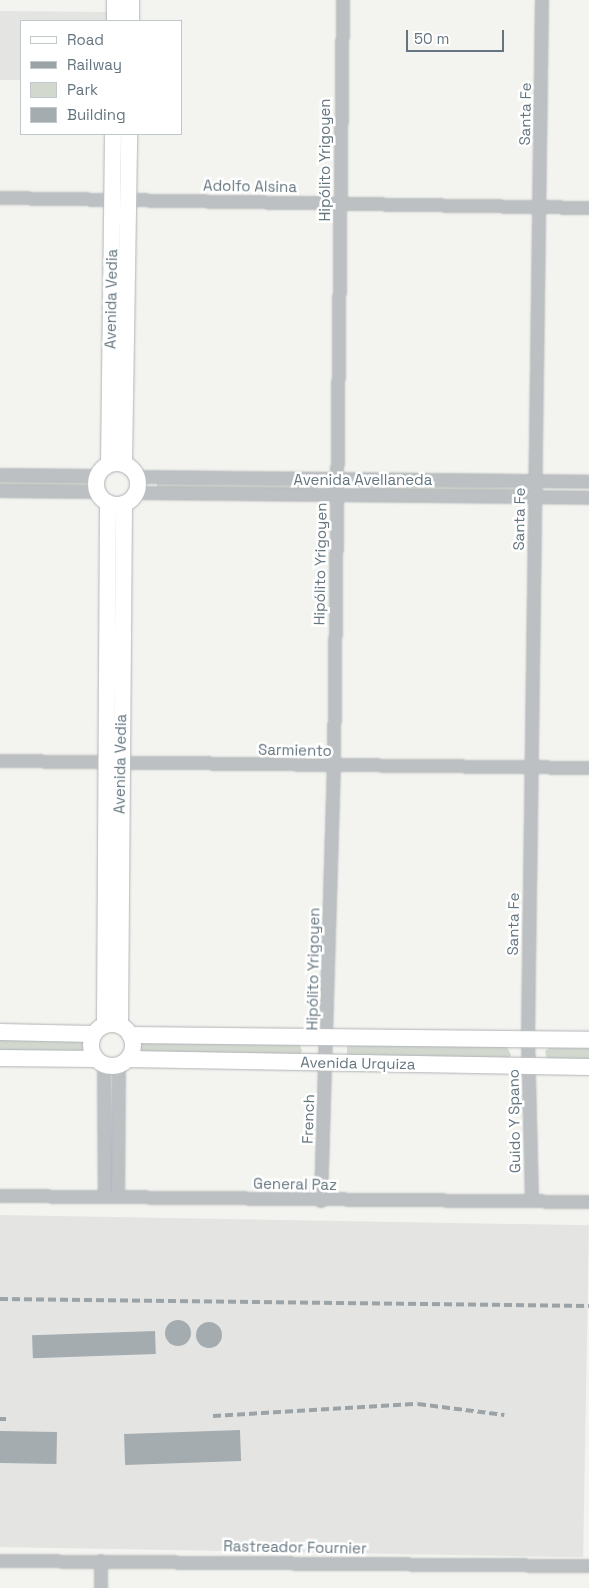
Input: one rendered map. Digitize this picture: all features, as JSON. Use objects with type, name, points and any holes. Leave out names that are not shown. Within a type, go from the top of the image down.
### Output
[{"type":"main road","points":[[114,20],[115,0]]},
{"type":"main road","points":[[131,0],[131,20]]},
{"type":"main road","name":"Avenida Vedia","points":[[113,135],[120,199],[116,464]]},
{"type":"main road","name":"Avenida Vedia","points":[[120,199],[129,135]]},
{"type":"main road","points":[[113,494],[116,464],[137,476]]},
{"type":"main road","name":"Avenida Vedia","points":[[112,1030],[113,494],[137,476]]},
{"type":"main road","points":[[112,1030],[133,1047],[112,1062],[91,1049],[112,1030]]},
{"type":"main road","name":"Avenida Urquiza","points":[[0,1032],[112,1030],[327,1039],[589,1040]]},
{"type":"main road","name":"Avenida Urquiza","points":[[0,1058],[112,1062],[326,1063],[589,1068]]},
{"type":"street","name":"Hipólito Yrigoyen","points":[[327,1039],[334,766],[343,0]]},
{"type":"street","name":"Santa Fe","points":[[528,1039],[542,0]]},
{"type":"street","name":"Adolfo Alsina","points":[[0,198],[589,208]]},
{"type":"street","name":"Avenida Avellaneda","points":[[0,474],[113,494]]},
{"type":"street","name":"Avenida Avellaneda","points":[[137,476],[589,482]]},
{"type":"street","name":"Avenida Avellaneda","points":[[0,491],[113,494],[589,498]]},
{"type":"street","name":"Sarmiento","points":[[0,761],[589,768]]},
{"type":"street","name":"French","points":[[321,1201],[327,1039]]},
{"type":"street","name":"Guido Y Spano","points":[[528,1039],[532,1201]]},
{"type":"street","points":[[112,1062],[112,1197]]},
{"type":"street","name":"General Paz","points":[[0,1196],[321,1201],[589,1202]]},
{"type":"street","name":"Rastreador Fournier","points":[[0,1561],[589,1566]]},
{"type":"street","points":[[101,1562],[101,1588]]},
{"type":"shaded area","points":[[0,11],[109,12],[109,20],[20,20],[20,80],[0,80]]},
{"type":"shaded area","points":[[0,1215],[589,1225],[583,1557],[0,1547]]},
{"type":"green space","points":[[0,479],[86,481],[87,485],[0,487]]},
{"type":"green space","points":[[157,483],[314,486],[314,490],[157,487]]},
{"type":"green space","points":[[361,485],[518,488],[518,492],[361,489]]},
{"type":"green space","points":[[0,1040],[87,1042],[91,1050],[0,1053]]},
{"type":"green space","points":[[138,1043],[300,1045],[302,1051],[300,1055],[138,1051]]},
{"type":"green space","points":[[353,1044],[507,1047],[511,1055],[509,1059],[347,1055],[347,1046]]},
{"type":"green space","points":[[550,1047],[589,1048],[589,1061],[547,1060],[545,1051]]},
{"type":"building","points":[[178,1320],[187,1324],[191,1333],[187,1342],[178,1346],[169,1342],[165,1333],[169,1324]]},
{"type":"building","points":[[209,1322],[218,1326],[222,1335],[218,1344],[209,1348],[200,1344],[196,1335],[200,1326]]},
{"type":"building","points":[[155,1331],[156,1354],[33,1358],[32,1335]]},
{"type":"building","points":[[240,1430],[241,1461],[125,1465],[124,1434]]},
{"type":"building","points":[[0,1431],[57,1432],[56,1464],[0,1463]]},
{"type":"railway","points":[[0,1299],[589,1306]]},
{"type":"railway","points":[[213,1416],[418,1404],[504,1415]]},
{"type":"railway","points":[[0,1419],[6,1419]]}]
